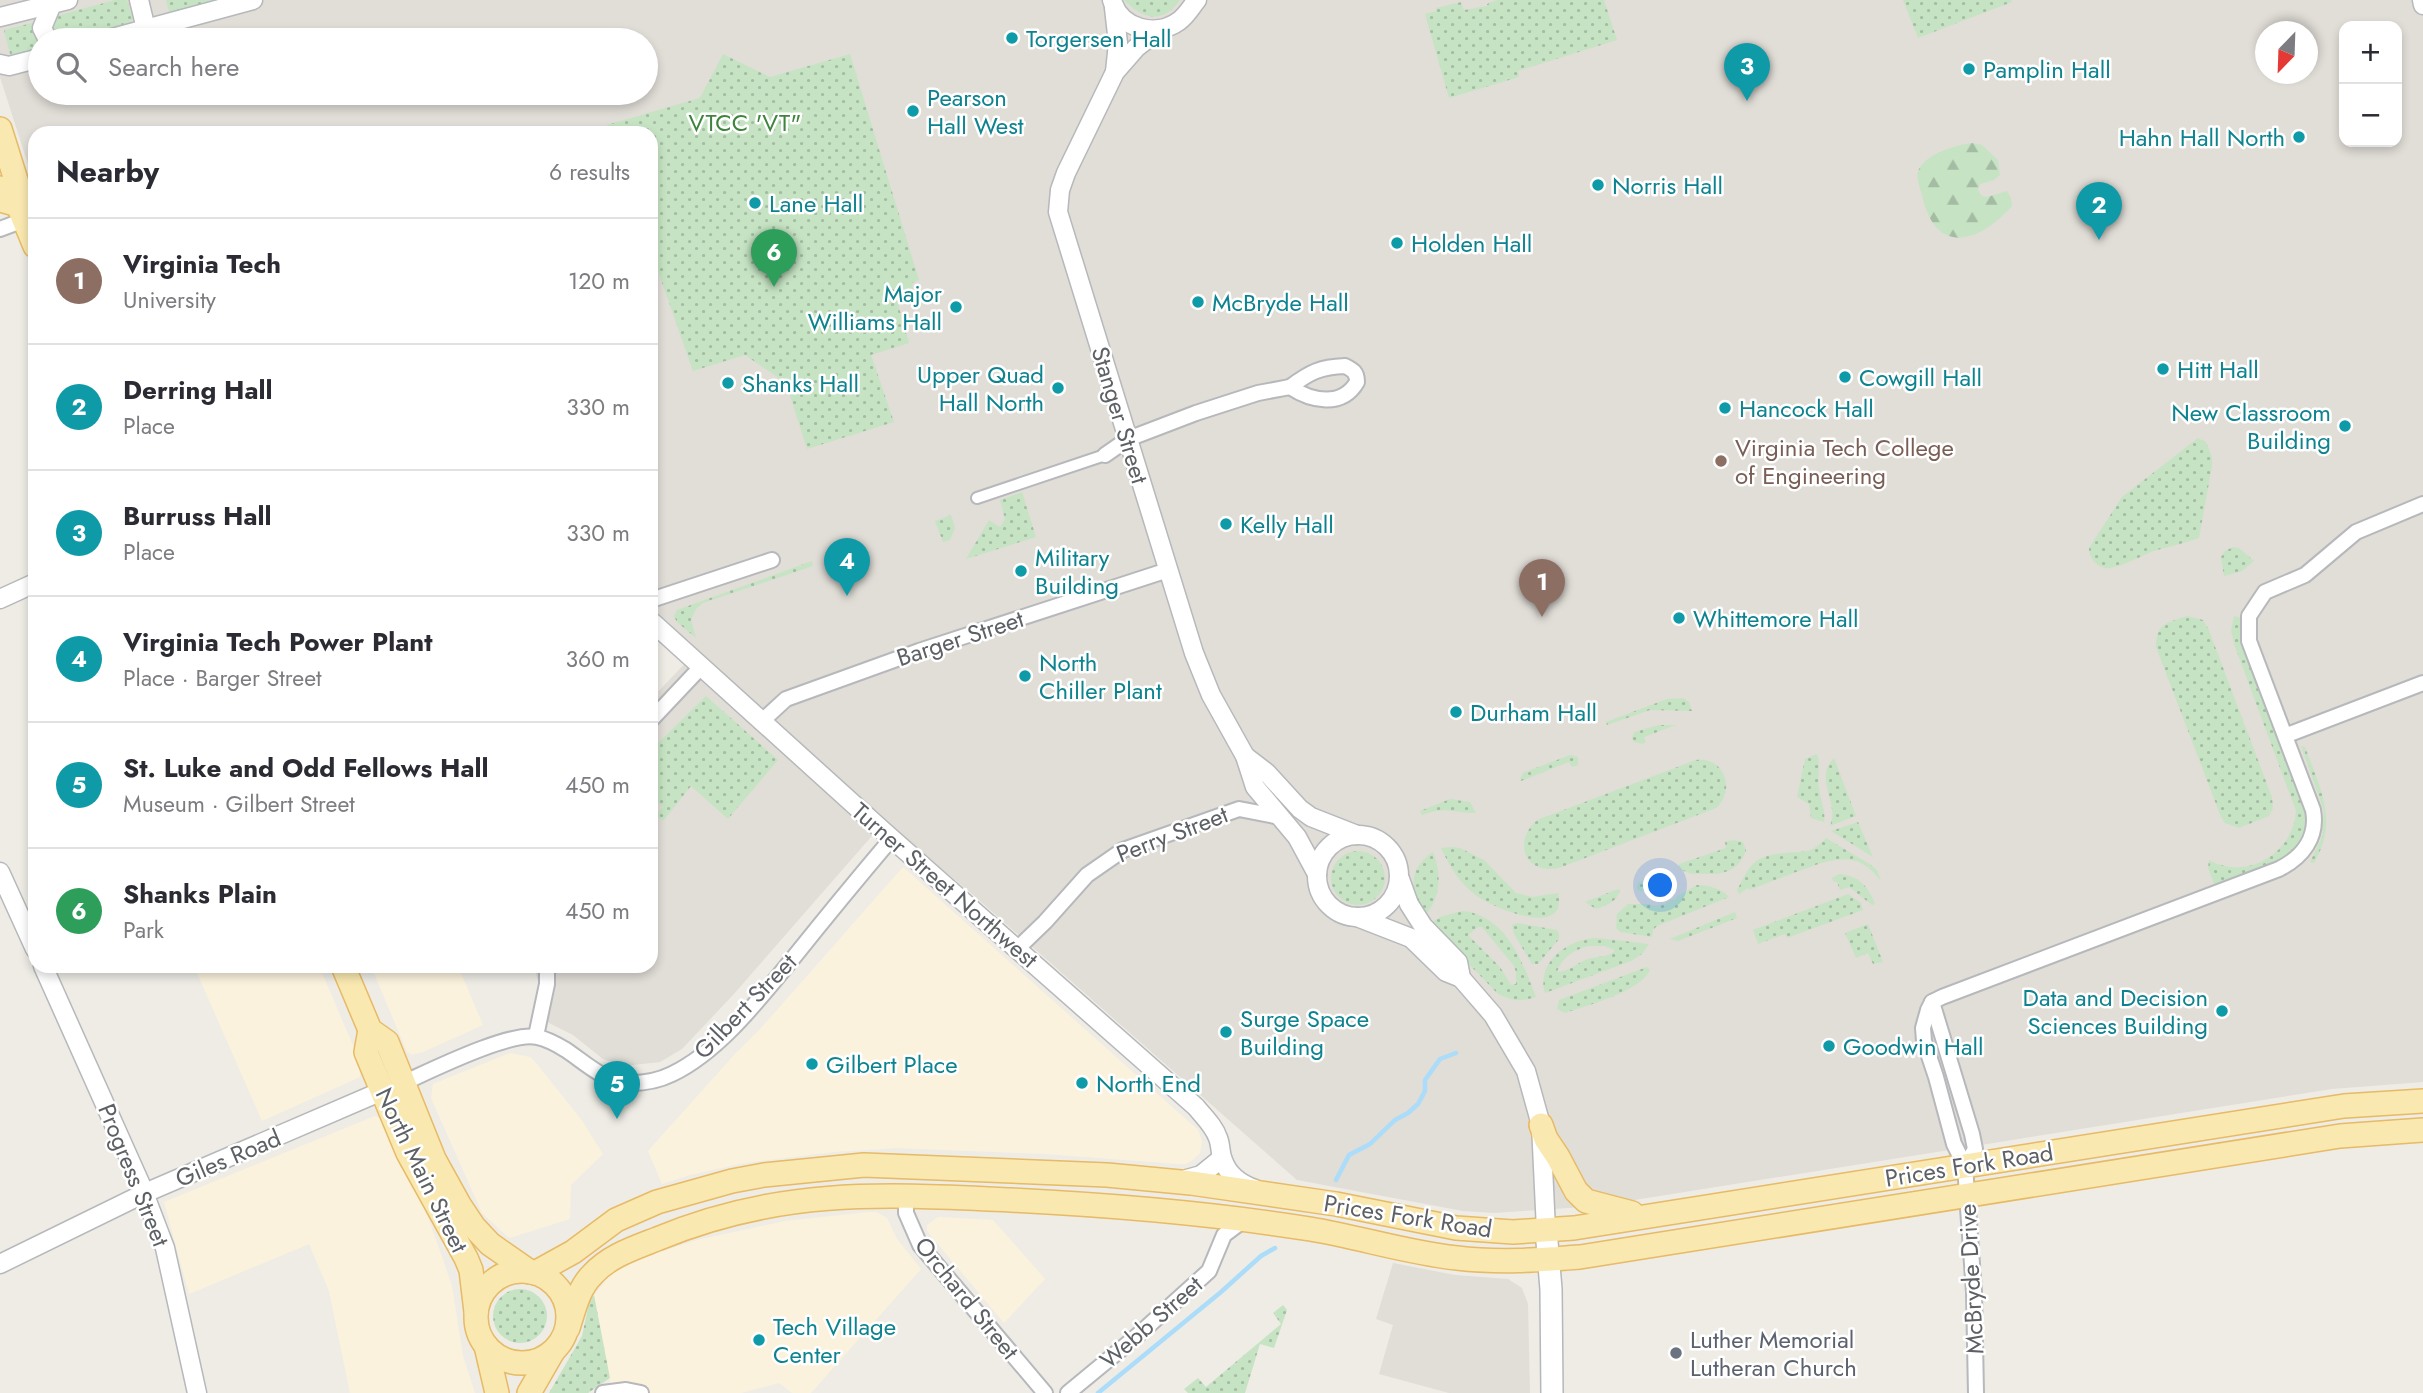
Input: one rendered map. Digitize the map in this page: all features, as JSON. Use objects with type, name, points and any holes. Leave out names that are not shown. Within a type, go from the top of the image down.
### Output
[{"type":"main road","points":[[0,129],[21,196],[21,213],[28,230]]},
{"type":"main road","points":[[0,188],[4,201],[21,213]]},
{"type":"main road","name":"North Main Street","points":[[346,973],[370,1030],[366,1052],[392,1087],[408,1153],[471,1270],[476,1312]]},
{"type":"main road","name":"North Main Street","points":[[392,1087],[393,1094],[417,1117],[445,1180],[474,1227],[490,1244],[532,1272]]},
{"type":"main road","name":"Prices Fork Road","points":[[532,1272],[573,1252],[616,1220],[656,1202],[732,1181],[817,1168],[913,1166],[1107,1175],[1268,1193],[1457,1228],[1513,1232],[1574,1228],[2344,1106],[2423,1101]]},
{"type":"main road","points":[[1541,1125],[1567,1177],[1586,1201],[1627,1213],[1653,1215]]},
{"type":"main road","name":"Prices Fork Road","points":[[568,1328],[585,1283],[605,1263],[625,1252],[719,1216],[819,1197],[906,1195],[1115,1205],[1313,1230],[1454,1258],[1514,1261],[1593,1255],[2340,1136],[2423,1130]]},
{"type":"main road","points":[[819,1197],[861,1184],[897,1181],[913,1166]]},
{"type":"main road","points":[[906,1195],[924,1182],[981,1169]]},
{"type":"main road","points":[[1546,1230],[1552,1393]]},
{"type":"main road","points":[[486,1346],[500,1358],[512,1363],[537,1362],[552,1353],[559,1346],[568,1328],[568,1311],[564,1297],[552,1282],[532,1272],[512,1272],[497,1278],[487,1287],[476,1312],[477,1329],[486,1346],[497,1393]]},
{"type":"main road","points":[[529,1393],[552,1353]]},
{"type":"street","points":[[139,0],[146,28]]},
{"type":"street","points":[[150,28],[253,0]]},
{"type":"street","points":[[2422,0],[2423,5]]},
{"type":"street","name":"Stanger Street","points":[[1196,1],[1179,21],[1159,30],[1136,48],[1115,72],[1066,173],[1058,201],[1058,212],[1168,570],[1203,674],[1245,756],[1255,787],[1307,851],[1317,874]]},
{"type":"street","points":[[0,17],[60,2]]},
{"type":"street","points":[[42,28],[60,2]]},
{"type":"street","points":[[1113,4],[1129,24],[1159,30]]},
{"type":"street","name":"Stanger Street","points":[[1113,4],[1118,43],[1115,72]]},
{"type":"street","points":[[0,64],[9,66],[28,61]]},
{"type":"street","points":[[0,229],[21,213]]},
{"type":"street","points":[[977,498],[1105,455],[1128,439],[1196,413],[1258,393],[1290,387]]},
{"type":"street","points":[[2423,504],[2356,532],[2305,575],[2264,592],[2249,616],[2249,641],[2287,735],[2423,683]]},
{"type":"street","points":[[658,598],[772,560]]},
{"type":"street","name":"Barger Street","points":[[761,722],[786,699],[919,651],[1168,570]]},
{"type":"street","points":[[0,599],[28,586]]},
{"type":"street","name":"Turner Street Northwest","points":[[658,627],[1196,1107],[1215,1131],[1222,1158],[1236,1178],[1244,1185],[1268,1193]]},
{"type":"street","points":[[658,713],[701,667]]},
{"type":"street","name":"McBryde Drive","points":[[1976,1393],[1974,1292],[1965,1166],[1954,1144],[1924,1041],[1923,1028],[1932,1002],[2279,869],[2296,859],[2307,847],[2314,817],[2312,802],[2287,735]]},
{"type":"street","name":"Stanger Street","points":[[1245,756],[1267,773],[1300,809],[1311,817],[1357,835]]},
{"type":"street","name":"Perry Street","points":[[1239,809],[1255,787]]},
{"type":"street","name":"Perry Street","points":[[1017,949],[1087,875],[1123,850],[1239,809],[1280,817]]},
{"type":"street","points":[[1461,978],[1458,962],[1423,926],[1409,904],[1391,851],[1370,838],[1357,835],[1343,838],[1329,847],[1322,856],[1317,874],[1321,895],[1330,906],[1411,939],[1446,972],[1461,978],[1493,1015],[1526,1071],[1541,1125],[1546,1230]]},
{"type":"street","name":"Gilbert Street","points":[[536,1036],[566,1051],[598,1074],[616,1080],[643,1082],[672,1074],[692,1062],[722,1037],[759,999],[892,838]]},
{"type":"street","points":[[0,872],[28,934]]},
{"type":"street","points":[[1353,916],[1374,913],[1388,903],[1397,891],[1400,879]]},
{"type":"street","name":"Progress Street","points":[[46,973],[145,1193],[165,1248],[197,1393]]},
{"type":"street","points":[[392,1087],[495,1045],[536,1036],[547,973]]},
{"type":"street","name":"Giles Road","points":[[0,1264],[145,1193],[392,1087]]},
{"type":"street","points":[[1177,1182],[1201,1175],[1222,1158]]},
{"type":"street","name":"Orchard Street","points":[[906,1195],[906,1213],[920,1245],[1045,1393]]},
{"type":"street","points":[[1190,1213],[1211,1226],[1219,1242]]},
{"type":"street","name":"Webb Street","points":[[1068,1393],[1209,1271],[1217,1256],[1219,1242],[1230,1228],[1245,1220]]},
{"type":"street","points":[[603,1393],[626,1390],[641,1393]]},
{"type":"shaded area","points":[[0,0],[2423,0],[2423,1082],[2332,1089],[1597,1206],[1495,1213],[1463,1211],[1297,1180],[971,893],[884,822],[733,995],[682,1049],[660,1062],[624,1066],[603,1059],[573,1035],[531,1017],[539,985],[536,973],[658,973],[658,692],[697,651],[658,613],[658,126],[28,126],[28,164],[0,77]]},
{"type":"shaded area","name":"North End","points":[[903,867],[1198,1130],[1202,1141],[1200,1153],[1186,1164],[1177,1164],[1045,1154],[896,1148],[834,1152],[744,1163],[662,1184],[648,1151]]},
{"type":"shaded area","points":[[197,973],[322,973],[361,1064],[360,1077],[262,1121]]},
{"type":"shaded area","points":[[374,973],[461,973],[483,1025],[423,1052],[411,1055],[407,1052]]},
{"type":"shaded area","points":[[510,1053],[530,1057],[537,1064],[583,1122],[603,1154],[571,1185],[570,1219],[509,1238],[482,1213],[431,1098],[433,1084]]},
{"type":"shaded area","points":[[375,1116],[384,1119],[421,1199],[439,1248],[452,1286],[463,1356],[475,1393],[350,1393],[329,1291],[309,1244],[189,1294],[164,1202]]},
{"type":"shaded area","points":[[876,1212],[887,1218],[897,1239],[921,1269],[811,1393],[792,1393],[779,1383],[741,1393],[612,1393],[594,1295],[614,1270],[697,1240],[785,1221]]},
{"type":"shaded area","points":[[938,1217],[993,1220],[1045,1279],[1004,1323],[927,1231],[927,1225]]},
{"type":"shaded area","points":[[1393,1263],[1455,1275],[1508,1279],[1522,1288],[1528,1304],[1530,1393],[1449,1393],[1379,1374],[1393,1325],[1376,1319]]},
{"type":"green space","points":[[115,0],[127,0],[133,19],[122,28],[51,28],[50,23],[56,16]]},
{"type":"green space","points":[[166,0],[231,0],[170,16]]},
{"type":"green space","points":[[1124,0],[1180,0],[1167,13],[1152,16],[1138,12]]},
{"type":"green space","points":[[1497,0],[1604,0],[1617,40],[1518,71],[1519,77],[1449,98],[1425,14],[1436,11],[1436,8],[1461,2],[1464,10],[1487,6]]},
{"type":"green space","points":[[1903,0],[2011,0],[2012,2],[1918,38]]},
{"type":"green space","points":[[36,23],[37,28],[28,28],[28,53],[11,58],[4,30]]},
{"type":"green space","name":"VTCC 'VT\"","points":[[723,54],[770,77],[850,54],[919,280],[912,283],[913,291],[896,297],[909,343],[871,355],[894,422],[807,449],[786,383],[745,355],[693,371],[658,271],[658,126],[607,125],[700,98]]},
{"type":"green space","points":[[1972,143],[1982,145],[1998,160],[2000,175],[1980,184],[1978,190],[1982,196],[1987,197],[2007,191],[2012,206],[1985,229],[1959,238],[1947,235],[1937,228],[1928,215],[1918,182],[1918,172],[1923,163],[1936,154]]},
{"type":"green space","points":[[2198,438],[2206,442],[2212,457],[2199,538],[2157,550],[2116,567],[2101,567],[2091,558],[2089,548],[2122,497]]},
{"type":"green space","points":[[1022,492],[1036,537],[966,559],[989,520],[1000,527],[1005,519],[1000,500]]},
{"type":"green space","points":[[951,515],[955,528],[950,540],[943,542],[935,521]]},
{"type":"green space","points":[[2233,547],[2239,548],[2254,561],[2242,571],[2224,576],[2221,557]]},
{"type":"green space","points":[[812,561],[813,566],[703,603],[696,609],[691,620],[696,638],[677,622],[674,616],[677,610]]},
{"type":"green space","points":[[2187,616],[2203,620],[2208,628],[2272,797],[2273,808],[2269,816],[2239,828],[2225,823],[2221,817],[2156,647],[2158,633],[2164,625]]},
{"type":"green space","points":[[2234,616],[2242,618],[2277,729],[2276,735],[2303,802],[2306,822],[2302,840],[2286,858],[2215,886],[2208,868],[2209,860],[2224,866],[2238,867],[2266,860],[2286,840],[2296,811],[2234,644],[2231,630]]},
{"type":"green space","points":[[706,696],[778,760],[728,819],[691,786],[663,821],[658,817],[663,807],[658,802],[658,743]]},
{"type":"green space","points":[[1683,698],[1689,702],[1692,711],[1650,710],[1607,725],[1606,722],[1667,699]]},
{"type":"green space","points":[[1659,725],[1676,725],[1644,737],[1646,742],[1643,744],[1632,739],[1634,732]]},
{"type":"green space","points":[[2301,746],[2305,747],[2321,791],[2326,819],[2321,848],[2314,863],[2310,862],[2322,837],[2324,811]]},
{"type":"green space","points":[[1817,754],[1824,822],[1811,818],[1809,804],[1797,797],[1805,759]]},
{"type":"green space","points":[[1570,755],[1578,757],[1578,765],[1572,767],[1569,762],[1521,781],[1523,773]]},
{"type":"green space","points":[[1834,758],[1856,816],[1830,826],[1832,808],[1826,774]]},
{"type":"green space","points":[[1696,760],[1706,760],[1714,764],[1724,776],[1725,792],[1716,808],[1559,868],[1538,867],[1526,855],[1525,838],[1537,820]]},
{"type":"green space","points":[[1450,799],[1470,802],[1476,813],[1443,810],[1422,815],[1420,811]]},
{"type":"green space","points":[[1858,822],[1873,857],[1831,831]]},
{"type":"green space","points":[[1826,838],[1871,865],[1877,870],[1881,881],[1872,870],[1862,864],[1842,859],[1820,864],[1749,890],[1748,888],[1739,894],[1737,890],[1748,869],[1762,858],[1808,851]]},
{"type":"green space","points":[[1725,842],[1743,842],[1746,850],[1740,862],[1731,870],[1695,874],[1685,872],[1679,867],[1679,864],[1726,848]]},
{"type":"green space","points":[[1441,848],[1460,848],[1484,860],[1516,893],[1533,897],[1558,893],[1558,907],[1553,915],[1542,918],[1528,917],[1477,896],[1461,881]]},
{"type":"green space","points":[[1358,851],[1377,859],[1385,878],[1377,897],[1358,905],[1339,897],[1331,878],[1339,859]]},
{"type":"green space","points":[[1433,852],[1439,878],[1437,894],[1424,917],[1414,890],[1415,874],[1424,859]]},
{"type":"green space","points":[[1839,874],[1862,883],[1875,904],[1872,905],[1849,887],[1840,890],[1832,878]]},
{"type":"green space","points":[[1660,875],[1670,877],[1673,886],[1652,893],[1637,890],[1639,882]]},
{"type":"green space","points":[[1697,885],[1715,888],[1729,897],[1657,926],[1652,937],[1620,932],[1616,928],[1617,914],[1628,904],[1666,904]]},
{"type":"green space","points":[[1620,890],[1617,897],[1604,906],[1596,909],[1585,902]]},
{"type":"green space","points":[[1848,894],[1861,903],[1863,910],[1787,938],[1785,934],[1758,944],[1753,930]]},
{"type":"green space","points":[[1462,911],[1477,914],[1501,930],[1518,955],[1536,997],[1517,1000],[1498,994],[1430,924],[1440,917]],"holes":[[[1482,927],[1514,966],[1516,984],[1511,985],[1500,967],[1468,935]]]},
{"type":"green space","points":[[1735,912],[1737,918],[1678,941],[1670,939]]},
{"type":"green space","points":[[1517,923],[1557,930],[1559,933],[1559,939],[1538,964],[1532,964],[1514,934],[1512,925]]},
{"type":"green space","points":[[1868,924],[1883,962],[1873,964],[1868,953],[1856,958],[1845,933]]},
{"type":"green space","points":[[1587,939],[1649,944],[1642,954],[1631,961],[1545,993],[1544,981],[1550,962],[1567,947]],"holes":[[[1588,946],[1605,946],[1614,952],[1557,972],[1573,952]]]},
{"type":"green space","points":[[1647,967],[1650,970],[1644,978],[1625,991],[1565,1013],[1557,1009],[1559,1000]]},
{"type":"green space","points":[[520,1289],[539,1297],[547,1316],[539,1335],[520,1343],[501,1335],[493,1316],[501,1297]]},
{"type":"green space","points":[[594,1295],[610,1378],[588,1393],[549,1393],[582,1336],[589,1303]]},
{"type":"green space","points":[[1283,1305],[1287,1310],[1274,1348],[1260,1344],[1245,1393],[1188,1393],[1184,1389],[1198,1378],[1206,1387],[1281,1324],[1273,1313]]},
{"type":"waterway","points":[[1336,1180],[1349,1155],[1370,1144],[1395,1120],[1418,1104],[1425,1091],[1425,1080],[1440,1059],[1456,1053]]},
{"type":"waterway","points":[[1098,1393],[1261,1256],[1275,1248]]},
{"type":"place","name":"Torgersen Hall","points":[[1012,38]]},
{"type":"place","name":"Pamplin Hall","points":[[1969,69]]},
{"type":"place","name":"Burruss Hall","points":[[1747,101]]},
{"type":"place","name":"Pearson Hall West","points":[[913,111]]},
{"type":"place","name":"Hahn Hall North","points":[[2299,137]]},
{"type":"place","name":"Norris Hall","points":[[1598,185]]},
{"type":"place","name":"Lane Hall","points":[[755,203]]},
{"type":"place","name":"Derring Hall","points":[[2099,240]]},
{"type":"place","name":"Holden Hall","points":[[1397,243]]},
{"type":"place","name":"Shanks Plain","points":[[774,287]]},
{"type":"place","name":"McBryde Hall","points":[[1198,302]]},
{"type":"place","name":"Major Williams Hall","points":[[956,307]]},
{"type":"place","name":"Hitt Hall","points":[[2163,369]]},
{"type":"place","name":"Cowgill Hall","points":[[1845,377]]},
{"type":"place","name":"Shanks Hall","points":[[728,383]]},
{"type":"place","name":"Upper Quad Hall North","points":[[1058,388]]},
{"type":"place","name":"Hancock Hall","points":[[1725,408]]},
{"type":"place","name":"New Classroom Building","points":[[2345,426]]},
{"type":"place","name":"Virginia Tech College of Engineering","points":[[1721,461]]},
{"type":"place","name":"Kelly Hall","points":[[1226,524]]},
{"type":"place","name":"Military Building","points":[[1021,571]]},
{"type":"place","name":"Virginia Tech Power Plant","points":[[847,596]]},
{"type":"place","name":"Virginia Tech","points":[[1542,617]]},
{"type":"place","name":"Whittemore Hall","points":[[1679,618]]},
{"type":"place","name":"North Chiller Plant","points":[[1025,676]]},
{"type":"place","name":"Durham Hall","points":[[1456,712]]},
{"type":"place","name":"Data and Decision Sciences Building","points":[[2222,1011]]},
{"type":"place","name":"Surge Space Building","points":[[1226,1032]]},
{"type":"place","name":"Goodwin Hall","points":[[1829,1046]]},
{"type":"place","name":"Gilbert Place","points":[[812,1064]]},
{"type":"place","name":"North End","points":[[1082,1083]]},
{"type":"place","name":"St. Luke and Odd Fellows Hall","points":[[617,1119]]},
{"type":"place","name":"Tech Village Center","points":[[759,1340]]},
{"type":"place","name":"Luther Memorial Lutheran Church","points":[[1676,1353]]}]
